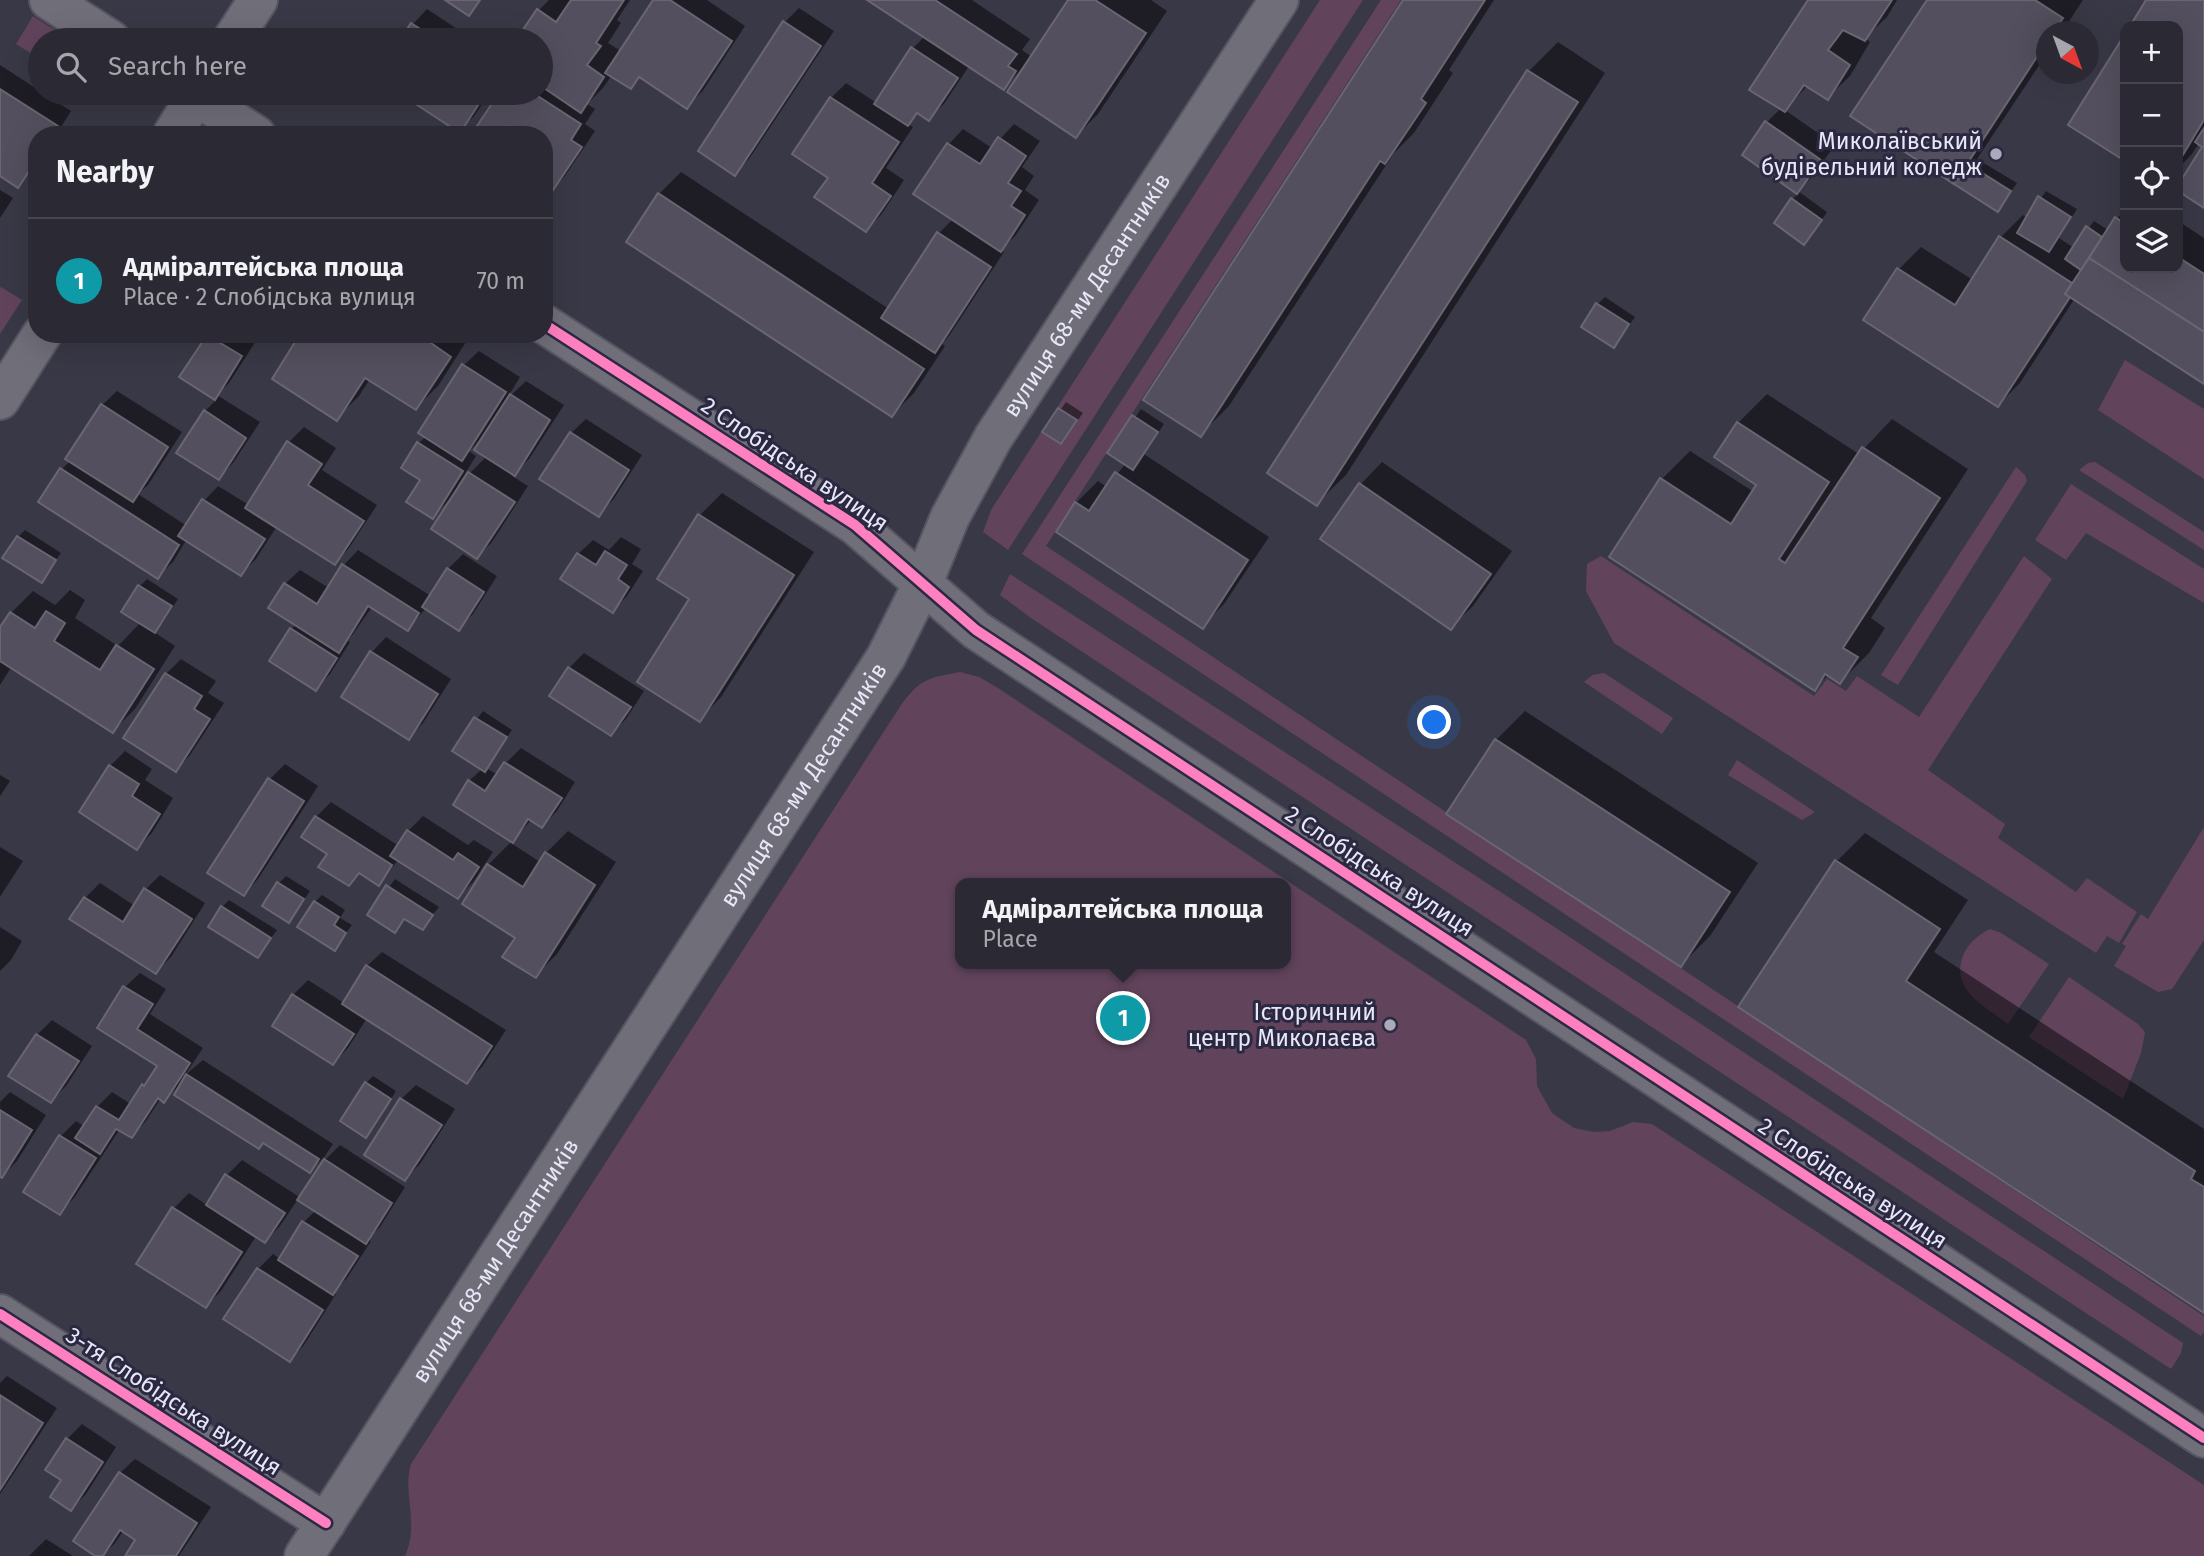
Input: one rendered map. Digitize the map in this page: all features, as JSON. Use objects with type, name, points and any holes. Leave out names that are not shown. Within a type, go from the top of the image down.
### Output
[{"type":"street","points":[[49,0],[92,28]]},
{"type":"street","points":[[240,28],[258,0]]},
{"type":"street","name":"вулиця 68-ми Десантників","points":[[304,1556],[886,657],[923,583],[950,517],[993,439],[1279,0]]},
{"type":"street","points":[[177,126],[189,105]]},
{"type":"street","points":[[211,105],[243,126]]},
{"type":"street","name":"2 Слобідська вулиця","points":[[553,330],[855,525],[975,630],[2204,1438]]},
{"type":"street","points":[[0,400],[36,343]]},
{"type":"street","name":"3-тя Слобідська вулиця","points":[[0,1314],[326,1523]]},
{"type":"shaded area","points":[[1320,0],[1363,0],[1008,550],[983,532],[991,510]]},
{"type":"shaded area","points":[[1381,0],[1401,0],[1046,546],[2204,1316],[2204,1332],[2201,1336],[1022,554]]},
{"type":"shaded area","points":[[33,16],[52,28],[28,28],[28,52],[16,44]]},
{"type":"shaded area","points":[[0,288],[22,300],[0,334]]},
{"type":"shaded area","points":[[2125,360],[2204,409],[2204,479],[2098,410]]},
{"type":"shaded area","points":[[2095,462],[2204,532],[2204,550],[2079,470],[2088,463]]},
{"type":"shaded area","points":[[2016,467],[2025,475],[2027,481],[1898,685],[1881,675]]},
{"type":"shaded area","points":[[2071,484],[2204,569],[2204,603],[2086,533],[2066,560],[2035,540]]},
{"type":"shaded area","points":[[1601,556],[1814,696],[1827,679],[1846,691],[1857,676],[1919,717],[2024,556],[2052,579],[1928,770],[2005,824],[1998,838],[2076,892],[2087,878],[2137,912],[2119,943],[2107,936],[2096,953],[1614,643],[1586,591],[1587,564]]},
{"type":"shaded area","points":[[1010,574],[1559,930],[2183,1343],[2181,1353],[2171,1369],[1031,618],[1000,595]]},
{"type":"shaded area","points":[[960,672],[979,677],[1283,878],[955,878],[955,969],[1291,969],[1291,883],[1526,1040],[1536,1059],[1537,1086],[1552,1113],[1574,1128],[1594,1132],[1610,1131],[1633,1122],[1652,1124],[2204,1485],[2204,1556],[405,1556],[411,1532],[408,1487],[411,1464],[901,705],[914,689],[933,678]]},
{"type":"shaded area","points":[[1604,673],[1673,718],[1662,734],[1584,682],[1593,675]]},
{"type":"shaded area","points":[[1737,760],[1815,812],[1802,820],[1728,775]]},
{"type":"shaded area","points":[[2204,827],[2204,940],[2172,989],[2158,992],[2114,966],[2126,946],[2122,944],[2141,914],[2148,919]]},
{"type":"shaded area","points":[[1990,929],[2001,933],[2049,964],[2008,1024],[1980,1004],[1965,988],[1961,978],[1960,968],[1965,951],[1974,940]]},
{"type":"shaded area","points":[[2069,977],[2138,1024],[2145,1032],[2141,1053],[2123,1099],[2029,1037]]},
{"type":"building","points":[[445,0],[480,0],[469,16]]},
{"type":"building","points":[[571,0],[624,0],[596,43],[601,46],[587,65],[604,77],[581,113],[553,94],[553,28],[524,28],[537,9],[556,22]]},
{"type":"building","points":[[653,0],[670,0],[732,41],[687,109],[639,77],[631,89],[605,73]]},
{"type":"building","points":[[867,0],[935,0],[1017,54],[1008,66],[1016,71],[1004,90]]},
{"type":"building","points":[[1068,0],[1095,0],[1146,33],[1076,138],[1007,92]]},
{"type":"building","points":[[1403,0],[1485,0],[1421,99],[1426,103],[1385,164],[1380,161],[1201,437],[1143,400]]},
{"type":"building","points":[[1808,0],[1892,0],[1865,41],[1843,30],[1828,50],[1850,65],[1828,100],[1804,85],[1785,112],[1749,90]]},
{"type":"building","points":[[1927,0],[2035,0],[2063,18],[2061,21],[2036,21],[2036,58],[1954,184],[1850,116]]},
{"type":"building","points":[[2146,0],[2204,0],[2204,120],[2183,155],[2183,21],[2133,21]]},
{"type":"building","points":[[783,21],[821,46],[735,176],[698,151]]},
{"type":"building","points":[[2120,42],[2120,158],[2068,125],[2094,84],[2099,84],[2099,76]]},
{"type":"building","points":[[911,47],[958,78],[929,121],[917,113],[908,126],[874,104]]},
{"type":"building","points":[[1527,70],[1578,102],[1317,506],[1267,473]]},
{"type":"building","points":[[0,89],[58,126],[28,126],[28,173],[18,188],[0,176]]},
{"type":"building","points":[[830,97],[899,142],[872,183],[891,196],[866,232],[814,197],[828,178],[792,154]]},
{"type":"building","points":[[417,105],[478,105],[465,126],[449,126]]},
{"type":"building","points":[[491,105],[552,105],[581,124],[571,140],[582,147],[553,190],[553,126],[477,126]]},
{"type":"building","points":[[1765,121],[1821,160],[1797,194],[1742,155]]},
{"type":"building","points":[[2204,128],[2204,208],[2183,194],[2183,177],[2202,147],[2195,142]]},
{"type":"building","points":[[998,137],[1026,156],[1008,183],[1021,191],[1011,206],[1025,215],[1001,252],[913,194],[947,143],[980,164]]},
{"type":"building","points":[[1968,164],[2011,191],[1998,212],[1954,184]]},
{"type":"building","points":[[658,193],[924,369],[892,417],[626,242]]},
{"type":"building","points":[[2038,196],[2071,217],[2049,252],[2017,233]]},
{"type":"building","points":[[1791,198],[1822,220],[1804,245],[1774,223]]},
{"type":"building","points":[[2115,217],[2120,220],[2120,273],[2183,273],[2183,260],[2204,274],[2204,332],[2089,258]]},
{"type":"building","points":[[2086,226],[2102,237],[2081,270],[2065,259]]},
{"type":"building","points":[[937,232],[991,267],[935,353],[881,318]]},
{"type":"building","points":[[1999,236],[2072,283],[2065,294],[2070,297],[1998,407],[1863,320],[1897,268],[1955,305]]},
{"type":"building","points":[[2089,258],[2204,332],[2204,384],[2065,294]]},
{"type":"building","points":[[1596,303],[1629,324],[1614,348],[1581,327]]},
{"type":"building","points":[[202,343],[220,343],[242,356],[215,400],[179,377]]},
{"type":"building","points":[[294,343],[431,343],[451,357],[416,410],[365,378],[337,421],[272,379]]},
{"type":"building","points":[[462,364],[506,392],[462,461],[418,433]]},
{"type":"building","points":[[510,394],[550,420],[515,476],[474,450]]},
{"type":"building","points":[[101,404],[168,447],[133,502],[65,459]]},
{"type":"building","points":[[1058,408],[1077,420],[1061,444],[1042,432]]},
{"type":"building","points":[[204,410],[246,438],[219,480],[176,453]]},
{"type":"building","points":[[1132,415],[1158,432],[1133,470],[1107,453]]},
{"type":"building","points":[[1737,422],[1829,482],[1779,559],[1785,563],[1862,447],[1940,498],[1843,648],[1858,657],[1840,684],[1825,674],[1815,691],[1609,557],[1660,478],[1731,524],[1756,485],[1714,457]]},
{"type":"building","points":[[570,432],[629,470],[599,517],[539,479]]},
{"type":"building","points":[[287,441],[322,464],[308,485],[364,521],[335,565],[245,508]]},
{"type":"building","points":[[417,442],[463,471],[433,519],[406,502],[420,480],[401,468]]},
{"type":"building","points":[[60,468],[179,545],[158,579],[38,502]]},
{"type":"building","points":[[468,472],[515,502],[477,559],[431,529]]},
{"type":"building","points":[[1115,472],[1248,560],[1203,629],[1056,532],[1075,502],[1089,511]]},
{"type":"building","points":[[1359,483],[1491,574],[1451,630],[1320,539]]},
{"type":"building","points":[[202,499],[265,539],[241,576],[178,536]]},
{"type":"building","points":[[698,514],[794,575],[700,722],[637,682],[689,599],[657,579]]},
{"type":"building","points":[[17,536],[56,560],[42,583],[2,558]]},
{"type":"building","points":[[605,551],[627,565],[618,579],[629,587],[613,613],[560,579],[577,553],[596,565]]},
{"type":"building","points":[[342,564],[419,613],[408,631],[368,606],[339,653],[268,608],[284,583],[317,604]]},
{"type":"building","points":[[447,568],[484,592],[459,631],[422,607]]},
{"type":"building","points":[[138,585],[172,606],[155,633],[121,612]]},
{"type":"building","points":[[46,611],[65,623],[54,641],[100,670],[116,645],[154,669],[113,733],[0,661],[0,627],[10,612],[35,628]]},
{"type":"building","points":[[290,628],[337,658],[316,691],[269,661]]},
{"type":"building","points":[[370,651],[438,694],[409,740],[341,697]]},
{"type":"building","points":[[568,667],[631,707],[611,736],[549,696]]},
{"type":"building","points":[[165,673],[202,696],[194,709],[210,719],[176,772],[123,738]]},
{"type":"building","points":[[474,717],[507,737],[485,772],[452,751]]},
{"type":"building","points":[[1495,739],[1730,892],[1681,967],[1446,814]]},
{"type":"building","points":[[504,762],[562,798],[542,828],[528,819],[513,843],[453,805],[468,780],[485,791]]},
{"type":"building","points":[[109,765],[139,784],[132,796],[160,814],[137,850],[79,812]]},
{"type":"building","points":[[268,778],[304,801],[244,896],[207,873]]},
{"type":"building","points":[[315,816],[392,865],[379,886],[359,873],[349,886],[318,867],[327,854],[301,837]]},
{"type":"building","points":[[407,830],[453,860],[458,853],[479,867],[458,899],[390,856]]},
{"type":"building","points":[[545,852],[595,885],[536,978],[502,957],[515,938],[462,904],[487,864],[523,887]]},
{"type":"building","points":[[1835,860],[1940,929],[1906,981],[2195,1171],[2191,1179],[2204,1187],[2204,1313],[1738,1007]]},
{"type":"building","points":[[277,882],[304,899],[289,923],[262,906]]},
{"type":"building","points":[[386,885],[433,915],[423,930],[404,919],[395,933],[367,915]]},
{"type":"building","points":[[144,888],[192,919],[156,974],[69,919],[84,897],[123,922]]},
{"type":"building","points":[[314,901],[339,917],[334,925],[346,933],[335,951],[297,927]]},
{"type":"building","points":[[221,906],[271,938],[258,958],[208,927]]},
{"type":"building","points":[[366,965],[492,1046],[467,1084],[342,1004]]},
{"type":"building","points":[[123,986],[153,1004],[137,1029],[190,1063],[164,1103],[158,1098],[132,1138],[116,1129],[100,1154],[75,1138],[96,1106],[119,1120],[157,1066],[97,1028]]},
{"type":"building","points":[[292,994],[354,1034],[333,1065],[272,1026]]},
{"type":"building","points":[[36,1034],[79,1061],[51,1103],[8,1076]]},
{"type":"building","points":[[186,1074],[319,1159],[310,1173],[263,1143],[259,1149],[174,1095]]},
{"type":"building","points":[[365,1082],[391,1099],[366,1138],[340,1121]]},
{"type":"building","points":[[400,1098],[442,1125],[405,1181],[364,1155]]},
{"type":"building","points":[[0,1110],[32,1130],[2,1178],[0,1177]]},
{"type":"building","points":[[59,1135],[96,1158],[60,1215],[23,1192]]},
{"type":"building","points":[[324,1159],[392,1203],[366,1244],[297,1200]]},
{"type":"building","points":[[225,1174],[285,1213],[265,1243],[206,1205]]},
{"type":"building","points":[[172,1207],[242,1252],[206,1308],[136,1264]]},
{"type":"building","points":[[302,1221],[358,1256],[333,1295],[278,1260]]},
{"type":"building","points":[[257,1268],[323,1310],[290,1362],[223,1319]]},
{"type":"building","points":[[0,1395],[43,1423],[0,1490]]},
{"type":"building","points":[[66,1438],[103,1462],[71,1511],[50,1497],[61,1480],[45,1470]]},
{"type":"building","points":[[119,1472],[197,1523],[176,1556],[125,1556],[135,1540],[120,1530],[103,1556],[95,1556],[73,1541]]},
{"type":"cycle path","points":[[553,330],[855,525],[976,630],[2204,1438]]},
{"type":"cycle path","points":[[0,1314],[326,1523]]},
{"type":"place","name":"Миколаївський будівельний коледж","points":[[1996,154]]},
{"type":"place","name":"Адміралтейська площа","points":[[1123,1018]]},
{"type":"place","name":"Історичний центр Миколаєва","points":[[1390,1025]]}]
